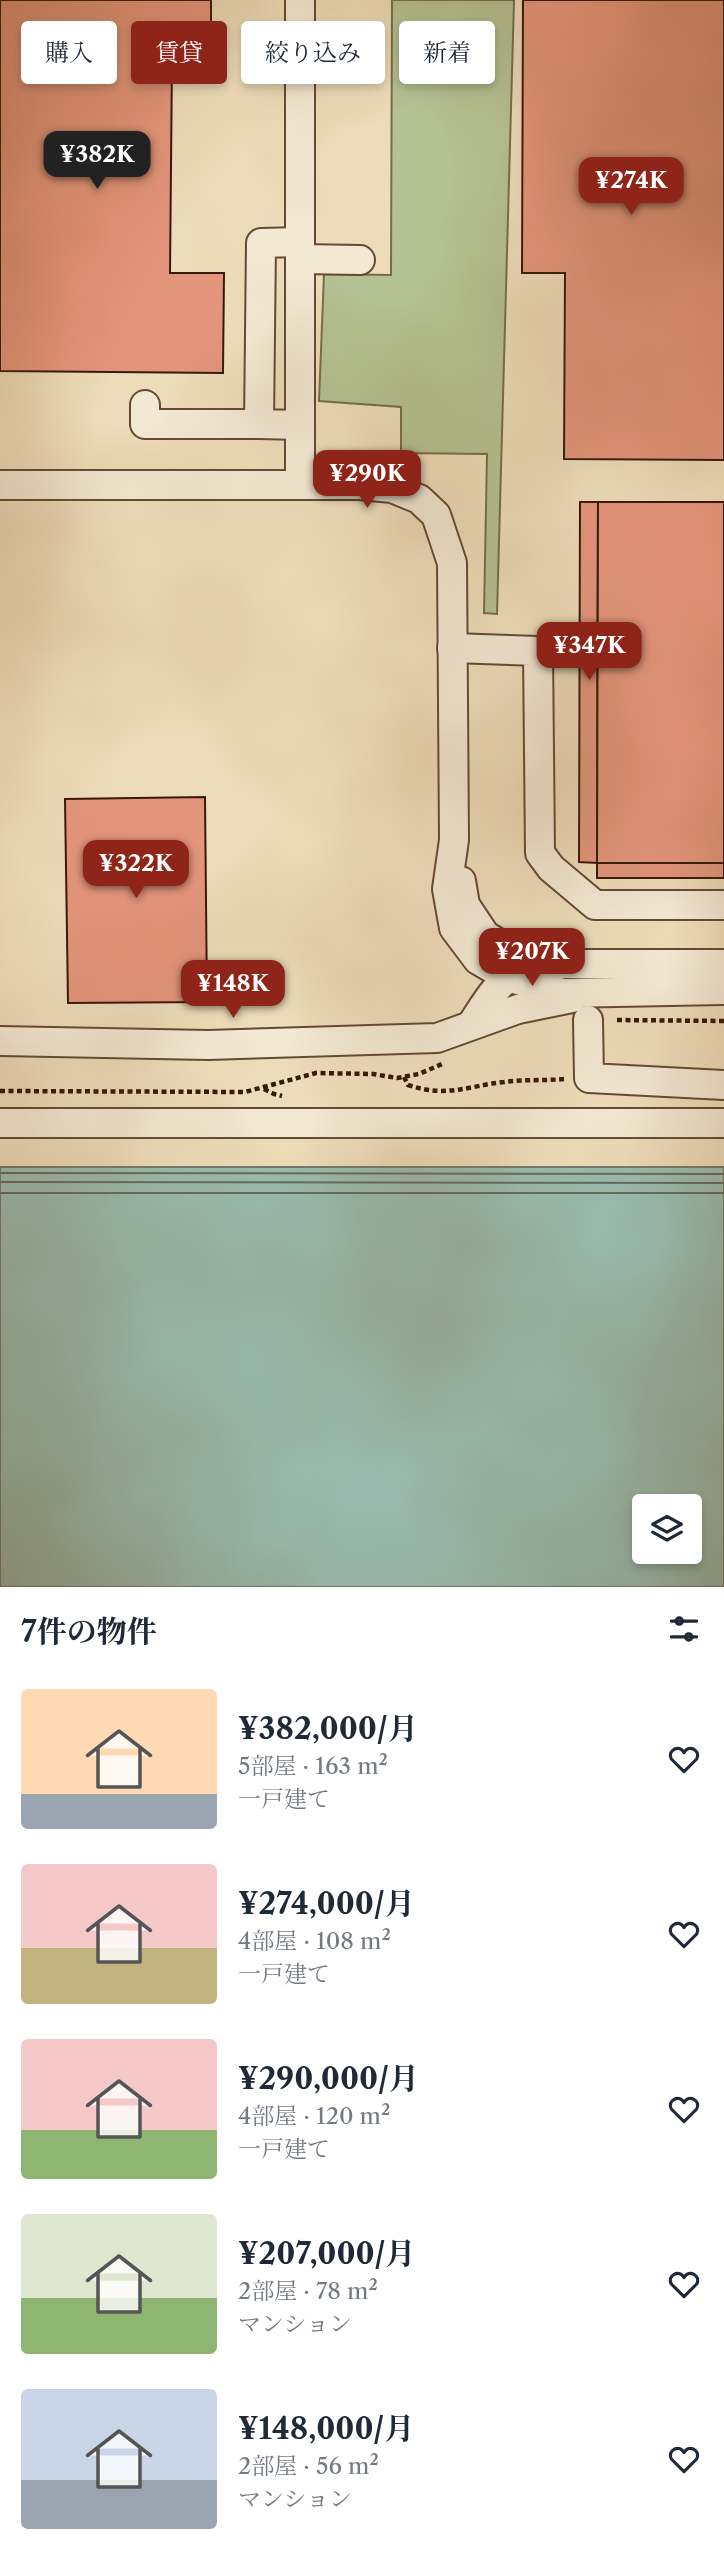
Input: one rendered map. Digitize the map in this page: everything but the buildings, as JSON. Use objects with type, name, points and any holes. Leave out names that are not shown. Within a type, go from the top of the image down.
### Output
[{"type":"street","points":[[300,0],[300,484]]},
{"type":"street","points":[[259,424],[261,243],[360,260]]},
{"type":"street","points":[[145,405],[145,424],[300,425]]},
{"type":"street","points":[[0,485],[360,485],[392,488],[419,499],[436,515],[452,563],[454,840],[447,888],[454,928],[478,960],[519,970],[590,1007]]},
{"type":"street","points":[[452,648],[538,651],[540,853],[551,868],[595,905],[724,905]]},
{"type":"street","points":[[471,1024],[494,990],[519,970],[724,964]]},
{"type":"street","points":[[0,1041],[208,1045],[401,1041],[437,1038],[518,1009],[590,1007],[724,990]]},
{"type":"street","points":[[590,1007],[589,1077],[724,1084]]},
{"type":"street","points":[[0,1123],[724,1123]]},
{"type":"path","points":[[404,1077],[408,1085],[421,1090],[446,1092],[504,1082],[539,1081]]},
{"type":"green space","points":[[392,0],[514,0],[497,614],[484,613],[487,454],[401,453],[401,407],[319,401],[324,274],[391,275]]},
{"type":"water","points":[[0,1167],[724,1167],[724,1587],[0,1587]]}]
